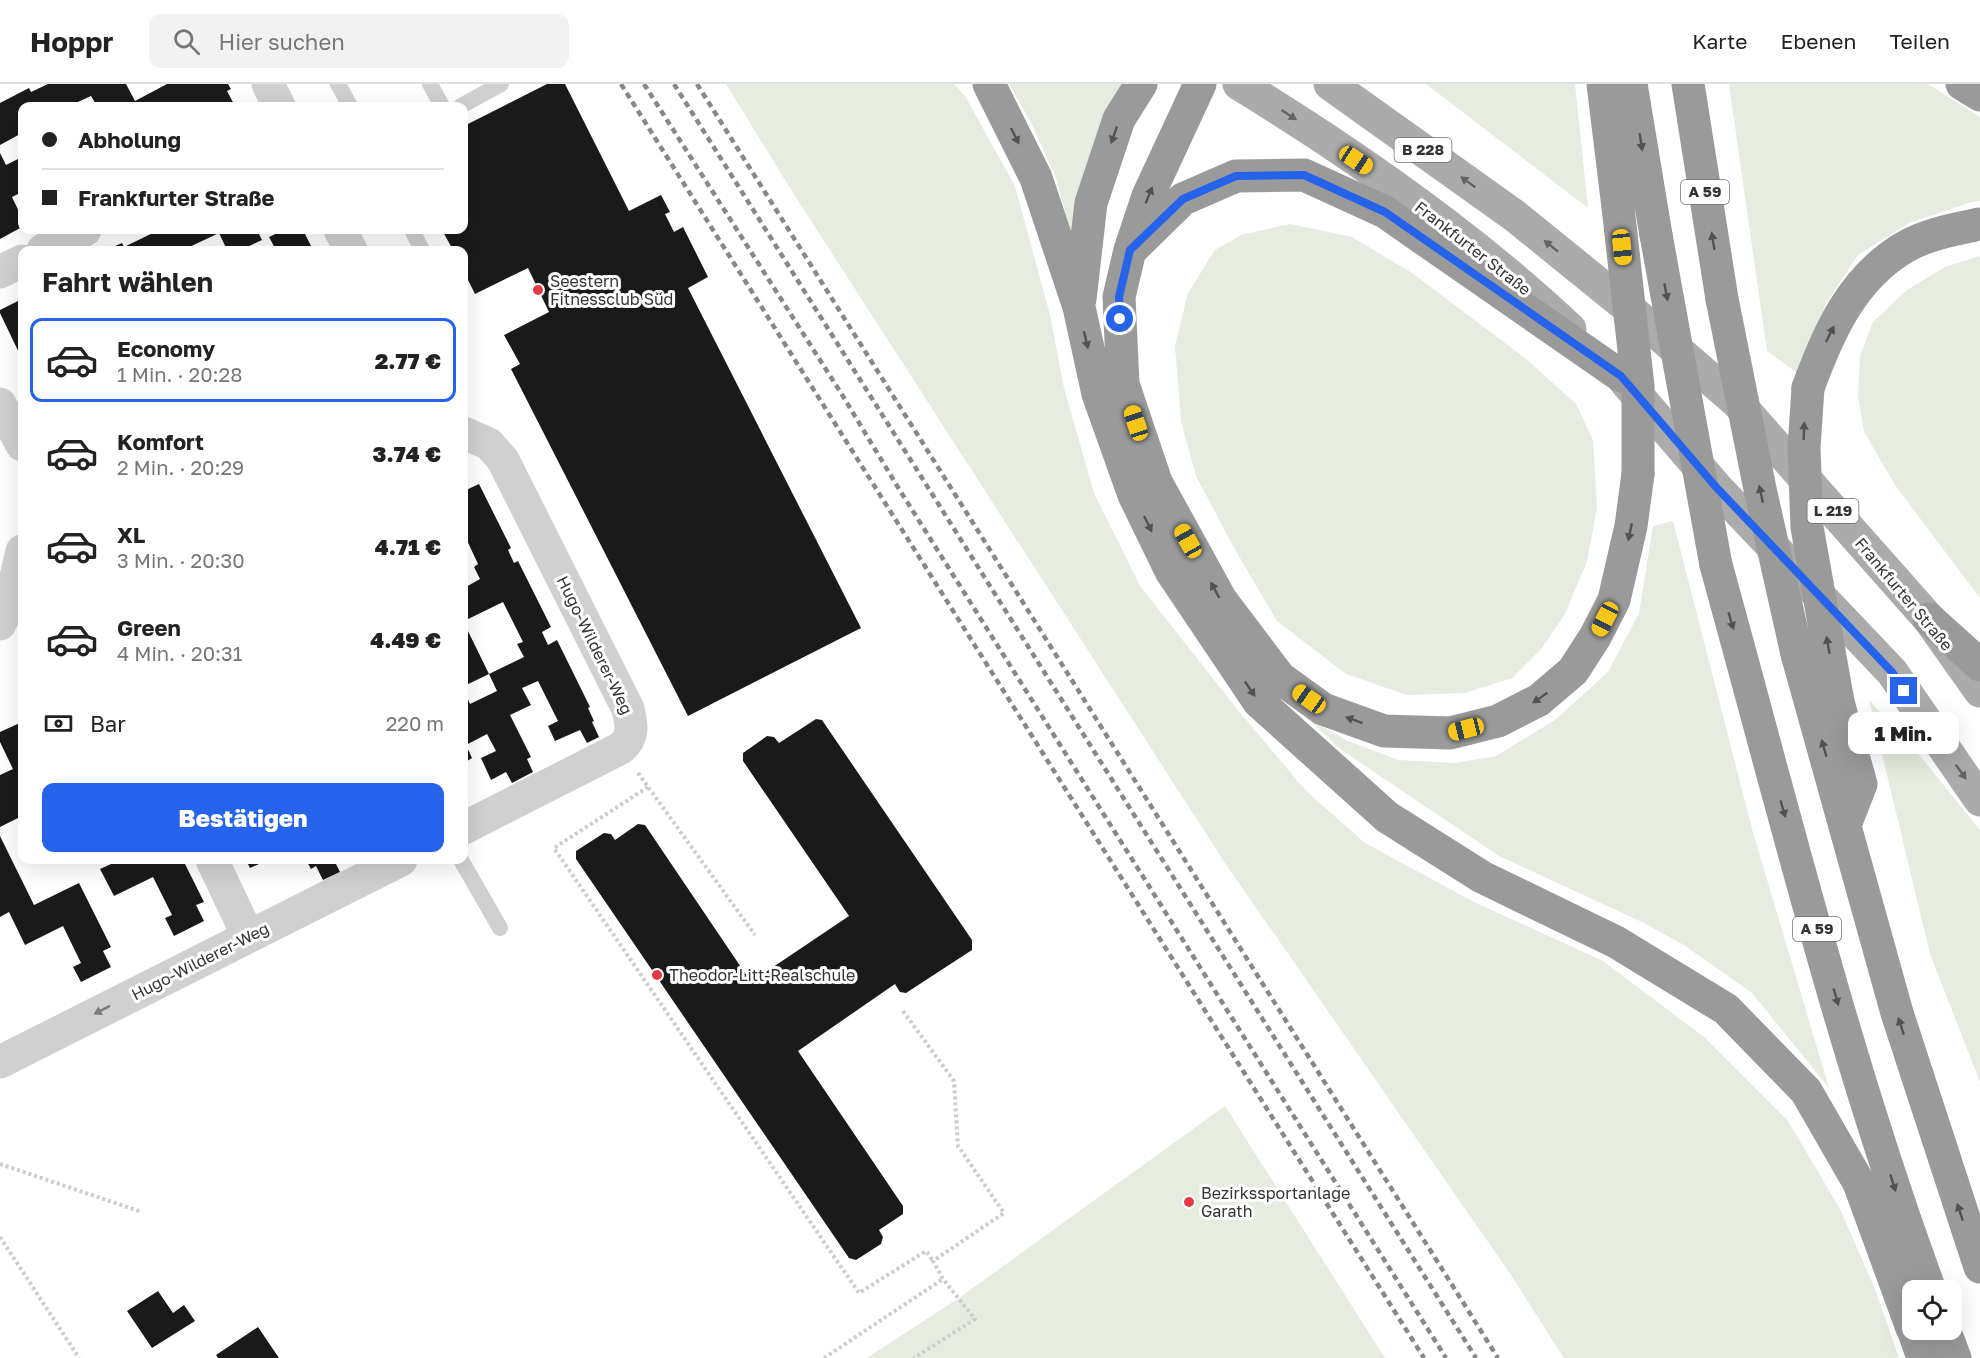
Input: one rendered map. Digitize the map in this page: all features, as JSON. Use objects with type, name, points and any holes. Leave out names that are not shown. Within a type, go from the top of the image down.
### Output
[{"type":"highway","points":[[989,84],[1036,178],[1079,307],[1098,394],[1134,495],[1171,571],[1259,702],[1387,817],[1482,877],[1616,942],[1726,1009],[1806,1092],[1859,1184],[1902,1299]]},
{"type":"highway","points":[[1079,307],[1091,202],[1119,119],[1141,84]]},
{"type":"highway","points":[[1200,84],[1148,196],[1130,250],[1119,297],[1123,384],[1156,482],[1221,600],[1280,678],[1323,709],[1384,731],[1450,733],[1498,720],[1539,700],[1573,671],[1595,637],[1614,600],[1631,526],[1638,474],[1638,386],[1603,84]]},
{"type":"highway","name":"A 59","points":[[1631,84],[1716,565],[1846,1036],[1905,1222],[1926,1280]]},
{"type":"highway","name":"A 59","points":[[1688,84],[1722,299],[1760,489],[1797,654],[1897,1013],[1980,1267]]},
{"type":"highway","points":[[1962,84],[1980,95]]},
{"type":"highway","points":[[1130,250],[1183,199],[1236,176],[1304,175],[1385,212],[1621,376]]},
{"type":"highway","points":[[1845,825],[1861,784],[1838,702],[1807,527],[1804,448],[1809,388],[1824,344],[1838,317],[1854,293],[1877,269],[1906,247],[1940,234],[1980,224]]},
{"type":"highway","points":[[1929,619],[1980,665]]},
{"type":"highway","points":[[1917,1340],[1923,1358]]},
{"type":"highway","points":[[1948,1340],[1955,1358]]},
{"type":"main road","name":"Frankfurter Straße","points":[[1239,84],[1376,173],[1527,288],[1621,376],[1716,487],[1892,672],[1980,800]]},
{"type":"main road","name":"Frankfurter Straße","points":[[1330,84],[1515,216],[1626,306],[1737,402],[1929,619],[1980,692]]},
{"type":"street","points":[[268,84],[277,102]]},
{"type":"street","points":[[51,246],[77,234]]},
{"type":"street","points":[[0,272],[18,263]]},
{"type":"street","points":[[0,404],[18,438]]},
{"type":"street","name":"Hugo-Wilderer-Weg","points":[[468,437],[489,444],[503,460],[623,699],[630,716],[632,731],[629,740],[621,748]]},
{"type":"street","points":[[11,611],[18,573]]},
{"type":"street","points":[[468,826],[621,748]]},
{"type":"street","points":[[214,864],[248,936]]},
{"type":"street","name":"Hugo-Wilderer-Weg","points":[[0,1062],[393,864]]},
{"type":"lane","points":[[338,84],[348,102]]},
{"type":"lane","points":[[430,84],[439,102]]},
{"type":"lane","points":[[468,102],[501,84]]},
{"type":"lane","points":[[463,864],[500,928]]},
{"type":"path","points":[[621,748],[754,935]]},
{"type":"path","points":[[648,787],[554,848],[859,1293],[926,1251],[943,1279],[975,1319],[914,1358]]},
{"type":"path","points":[[903,1011],[954,1081],[958,1146],[1004,1213],[933,1262]]},
{"type":"path","points":[[0,1164],[142,1212]]},
{"type":"path","points":[[0,1237],[80,1358]]},
{"type":"path","points":[[824,1358],[943,1279]]},
{"type":"shaded area","points":[[726,84],[954,84],[965,96],[1015,186],[1050,315],[1064,388],[1094,493],[1140,586],[1237,709],[1306,791],[1365,843],[1474,902],[1603,961],[1704,1037],[1788,1121],[1840,1209],[1875,1289],[1899,1358],[1564,1358],[1509,1272],[1225,863],[795,196]]},
{"type":"shaded area","points":[[1009,84],[1126,84],[1074,245],[1056,178],[1032,124]]},
{"type":"shaded area","points":[[1426,84],[1575,84],[1588,208]]},
{"type":"shaded area","points":[[1729,84],[1928,84],[1980,117],[1980,201],[1909,223],[1858,255],[1826,304],[1797,373],[1767,351]]},
{"type":"shaded area","points":[[1290,224],[1352,237],[1412,273],[1525,358],[1576,404],[1593,440],[1597,508],[1587,561],[1565,614],[1542,648],[1512,678],[1465,693],[1407,695],[1346,674],[1277,621],[1233,546],[1196,476],[1181,421],[1175,346],[1188,293],[1215,250],[1241,235]]},
{"type":"shaded area","points":[[1980,256],[1980,598],[1895,485],[1864,432],[1858,396],[1860,356],[1873,322],[1907,290],[1945,267]]},
{"type":"shaded area","points":[[1673,521],[1752,829],[1829,1088],[1752,993],[1684,945],[1644,923],[1499,856],[1340,749],[1306,717],[1346,740],[1398,760],[1455,763],[1496,756],[1555,720],[1608,672],[1639,613],[1653,526]]},
{"type":"shaded area","points":[[1869,700],[1920,756],[1980,830],[1980,1082],[1930,954]]},
{"type":"shaded area","name":"Bezirkssportanlage Garath","points":[[1225,1106],[1385,1358],[867,1358],[959,1298]]},
{"type":"building","points":[[48,84],[126,84],[135,101],[167,84],[228,84],[231,89],[227,91],[233,102],[95,102],[91,96],[78,102],[18,102],[18,135],[0,145],[0,103],[29,88],[31,92]]},
{"type":"building","points":[[547,84],[565,84],[629,211],[661,195],[670,212],[665,214],[674,232],[683,227],[708,277],[688,288],[861,628],[688,716],[511,369],[520,364],[504,335],[549,312],[528,268],[475,294],[468,280],[468,246],[451,246],[444,234],[468,234],[468,124]]},
{"type":"building","points":[[0,153],[6,165],[18,159],[18,194],[12,197],[18,210],[18,229],[0,239]]},
{"type":"building","points":[[151,234],[217,234],[191,246],[126,246]]},
{"type":"building","points":[[219,234],[259,234],[262,240],[249,246],[225,246]]},
{"type":"building","points":[[275,234],[305,234],[311,246],[274,246],[269,237]]},
{"type":"building","points":[[18,301],[18,351],[0,313],[0,310]]},
{"type":"building","points":[[479,484],[511,548],[508,550],[514,563],[518,561],[551,627],[542,632],[548,645],[557,640],[590,707],[588,708],[594,721],[592,722],[599,737],[587,743],[580,730],[555,741],[548,726],[558,721],[538,681],[522,688],[531,705],[510,715],[531,757],[527,759],[533,772],[512,783],[506,772],[491,780],[481,758],[496,751],[487,734],[468,744],[468,699],[470,704],[497,691],[489,674],[524,657],[517,644],[523,642],[503,602],[468,619],[468,586],[480,579],[474,567],[478,564],[468,543],[468,489]]},
{"type":"building","points":[[468,631],[489,674],[468,684]]},
{"type":"building","points":[[816,719],[822,720],[972,940],[972,950],[906,993],[900,992],[895,984],[798,1051],[903,1206],[903,1214],[879,1230],[883,1237],[881,1244],[856,1260],[849,1258],[576,859],[576,851],[604,833],[611,834],[615,840],[638,824],[645,825],[751,982],[849,916],[743,761],[743,753],[767,736],[774,737],[779,743]]},
{"type":"building","points":[[18,724],[18,818],[0,827],[0,775],[13,769],[0,742],[0,732]]},
{"type":"building","points":[[0,836],[34,905],[79,883],[111,947],[103,951],[111,967],[81,982],[73,967],[81,963],[63,926],[25,945],[9,912],[0,917]]},
{"type":"building","points":[[111,864],[185,864],[204,902],[196,905],[204,921],[174,936],[165,918],[172,915],[153,877],[114,896],[100,869]]},
{"type":"building","points":[[308,864],[336,864],[340,872],[323,880],[316,866],[311,869]]},
{"type":"building","points":[[158,1291],[173,1313],[184,1305],[195,1321],[152,1348],[127,1311]]},
{"type":"building","points":[[258,1327],[279,1358],[218,1358],[216,1355]]},
{"type":"railway","points":[[621,84],[1424,1358]]},
{"type":"railway","points":[[644,84],[841,393],[899,489],[1446,1358]]},
{"type":"railway","points":[[674,84],[1476,1358]]},
{"type":"railway","points":[[697,84],[1498,1358]]},
{"type":"place","name":"Seestern Fitnessclub Süd","points":[[538,290]]},
{"type":"place","name":"Theodor-Litt-Realschule","points":[[657,975]]},
{"type":"place","name":"Bezirkssportanlage Garath","points":[[1189,1202]]},
{"type":"route","points":[[1120,319],[1119,297],[1130,250],[1183,199],[1236,176],[1304,175],[1385,212],[1621,376],[1716,487],[1892,672],[1904,691]]}]
